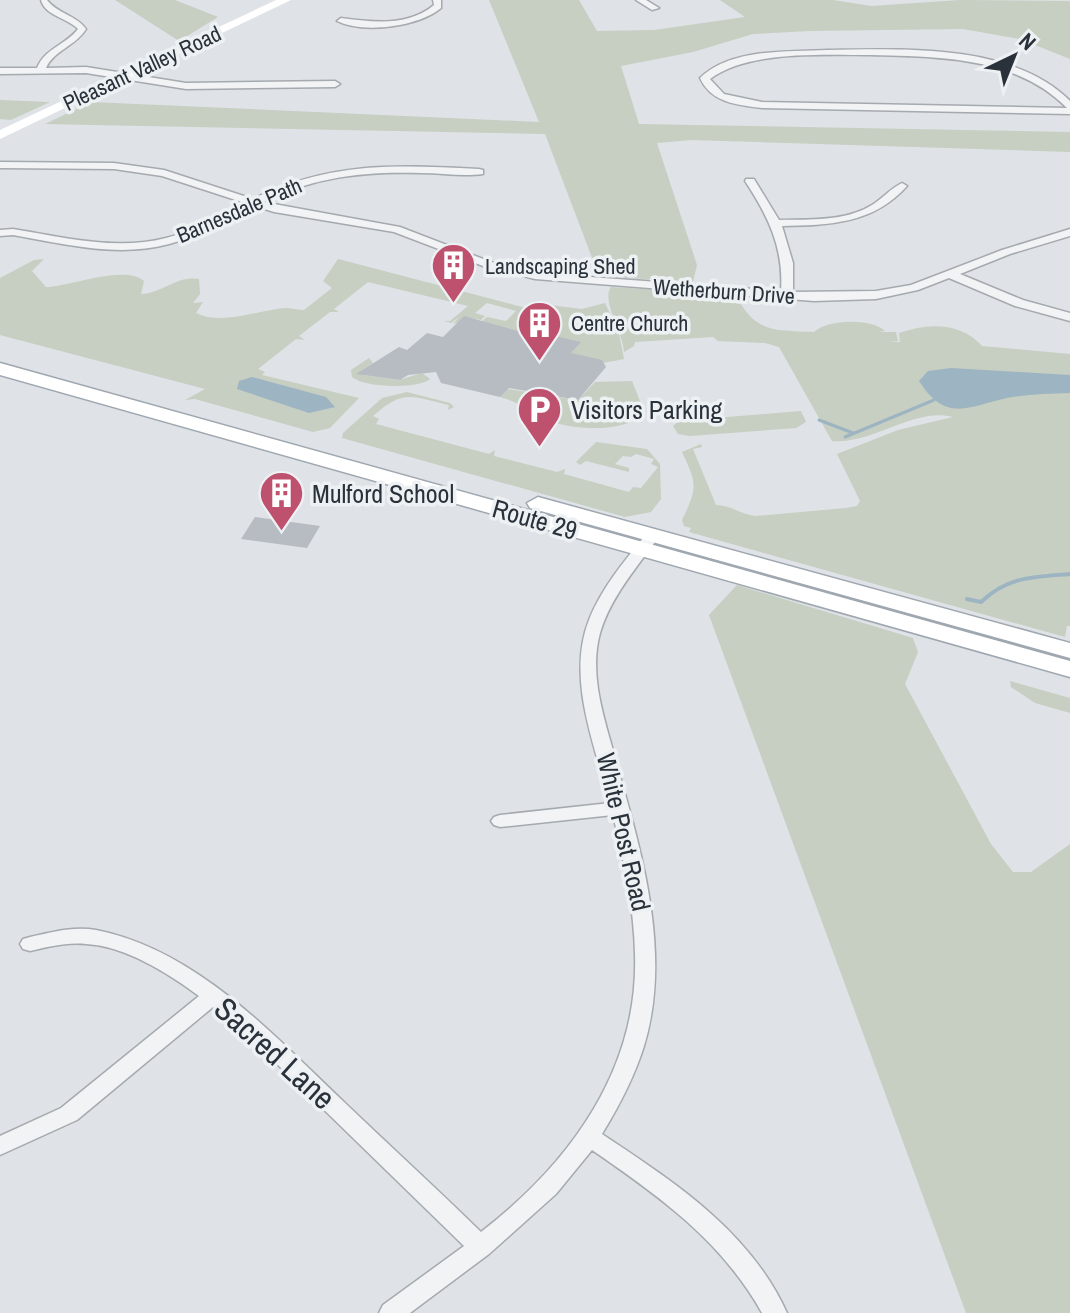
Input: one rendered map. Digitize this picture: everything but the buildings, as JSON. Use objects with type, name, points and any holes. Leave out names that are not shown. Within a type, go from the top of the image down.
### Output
[{"type":"main road","name":"Pleasant Valley Road","points":[[0,135],[285,0]]},
{"type":"main road","name":"Route 29","points":[[0,354],[648,542],[1070,669]]},
{"type":"main road","name":"Route 29","points":[[0,369],[1070,651]]},
{"type":"street","points":[[341,21],[368,23],[416,18],[435,10],[437,0]]},
{"type":"street","points":[[640,0],[655,8]]},
{"type":"street","points":[[41,68],[44,59],[75,40],[82,29],[76,21],[47,8],[44,2]]},
{"type":"street","points":[[816,54],[939,54],[977,61],[1019,74],[1056,93],[1070,108],[762,105],[720,95],[708,86],[705,78],[714,67],[744,59],[816,54]]},
{"type":"street","points":[[0,71],[41,68],[86,70],[186,86],[335,84]]},
{"type":"street","name":"Wetherburn Drive","points":[[0,165],[141,169],[178,177],[293,213],[396,229],[487,264],[535,276],[787,296],[876,295],[914,288],[1070,232]]},
{"type":"street","name":"Barnesdale Path","points":[[0,233],[98,246],[145,245],[188,235],[301,182],[348,172],[479,172]]},
{"type":"street","points":[[750,181],[778,223],[789,262],[787,296]]},
{"type":"street","points":[[778,223],[863,215],[884,205],[902,186]]},
{"type":"street","points":[[949,274],[1019,303],[1070,317]]},
{"type":"street","name":"White Post Road","points":[[391,1313],[481,1247],[545,1189],[589,1137],[609,1103],[631,1049],[646,978],[642,896],[591,697],[589,649],[602,609],[648,542]]},
{"type":"street","points":[[500,821],[620,808]]},
{"type":"street","name":"Sacred Lane","points":[[30,944],[66,936],[102,939],[171,969],[213,996],[271,1046],[481,1247]]},
{"type":"street","points":[[0,1146],[69,1114],[213,996]]},
{"type":"street","points":[[589,1137],[708,1220],[744,1260],[775,1313]]},
{"type":"green space","points":[[115,0],[175,0],[218,17],[179,41]]},
{"type":"green space","points":[[489,0],[579,0],[597,31],[654,30],[745,17],[720,0],[833,0],[871,6],[960,0],[1070,1],[1070,59],[1020,39],[963,29],[810,31],[753,34],[693,52],[621,66],[639,124],[1070,132],[1070,152],[692,140],[657,143],[697,265],[693,282],[599,276],[545,134],[45,124],[91,102],[539,122]]},
{"type":"green space","points":[[0,100],[50,102],[11,120],[0,119]]},
{"type":"green space","points":[[44,259],[32,271],[46,287],[123,275],[144,281],[141,294],[191,278],[199,279],[200,294],[193,303],[203,302],[196,313],[217,318],[285,308],[304,310],[332,288],[323,281],[338,259],[545,313],[549,305],[582,309],[605,303],[619,333],[624,359],[603,363],[571,353],[580,342],[547,334],[543,338],[481,322],[487,317],[506,321],[516,311],[487,303],[475,313],[485,316],[481,320],[471,318],[453,324],[459,317],[451,323],[444,321],[450,321],[468,306],[368,282],[334,309],[339,312],[330,312],[299,336],[305,340],[296,339],[258,369],[265,372],[262,375],[359,398],[330,428],[313,432],[195,399],[185,400],[205,389],[0,335],[0,278],[34,260]]},
{"type":"green space","points":[[611,287],[736,295],[751,317],[778,330],[814,332],[829,325],[860,322],[885,331],[877,332],[896,332],[898,341],[889,342],[900,342],[899,333],[933,326],[964,332],[982,346],[1070,354],[1070,626],[1067,626],[1065,637],[689,532],[691,528],[684,526],[682,520],[694,486],[682,452],[701,444],[702,447],[693,449],[716,505],[755,516],[846,508],[857,506],[860,501],[837,454],[898,430],[953,417],[923,417],[862,438],[832,441],[779,347],[765,343],[718,341],[713,337],[635,342],[624,352],[610,308]]},
{"type":"green space","points":[[369,358],[373,363],[361,371],[363,375],[399,380],[422,373],[430,379],[392,386],[352,377],[351,370]]},
{"type":"green space","points":[[632,381],[642,406],[641,414],[619,426],[604,428],[556,423],[500,397],[508,389],[578,400],[595,382]]},
{"type":"green space","points":[[407,392],[450,403],[454,407],[448,410],[449,405],[425,399],[400,398],[373,416],[379,419],[376,424],[489,454],[495,450],[494,456],[557,472],[565,469],[564,474],[629,492],[633,487],[641,488],[658,467],[651,464],[654,459],[636,454],[623,456],[615,464],[629,468],[629,472],[586,461],[580,465],[576,462],[596,442],[647,449],[660,464],[661,499],[651,512],[625,517],[342,438],[343,433],[382,398]]},
{"type":"green space","points":[[801,411],[806,422],[796,428],[690,436],[678,434],[673,426],[679,421]]},
{"type":"green space","points":[[737,585],[913,638],[918,652],[905,684],[991,844],[1013,872],[1031,872],[1070,844],[1070,1313],[966,1313],[709,615]]},
{"type":"green space","points":[[1010,681],[1070,698],[1070,713],[1035,703],[1011,687]]},
{"type":"water","points":[[951,368],[1070,375],[1070,393],[1007,398],[969,408],[948,407],[939,403],[919,381],[928,371]]},
{"type":"water","points":[[252,377],[326,397],[335,407],[309,413],[237,389],[239,381]]},
{"type":"waterway","points":[[845,437],[934,400]]},
{"type":"waterway","points":[[819,420],[853,433]]},
{"type":"waterway","points":[[967,599],[981,602],[991,593],[1012,583],[1033,577],[1070,574]]},
{"type":"place","name":"Landscaping Shed","points":[[454,305]]},
{"type":"place","name":"Centre Church","points":[[540,362]]},
{"type":"place","name":"Visitors Parking","points":[[540,448]]},
{"type":"place","name":"Mulford School","points":[[281,532]]}]
